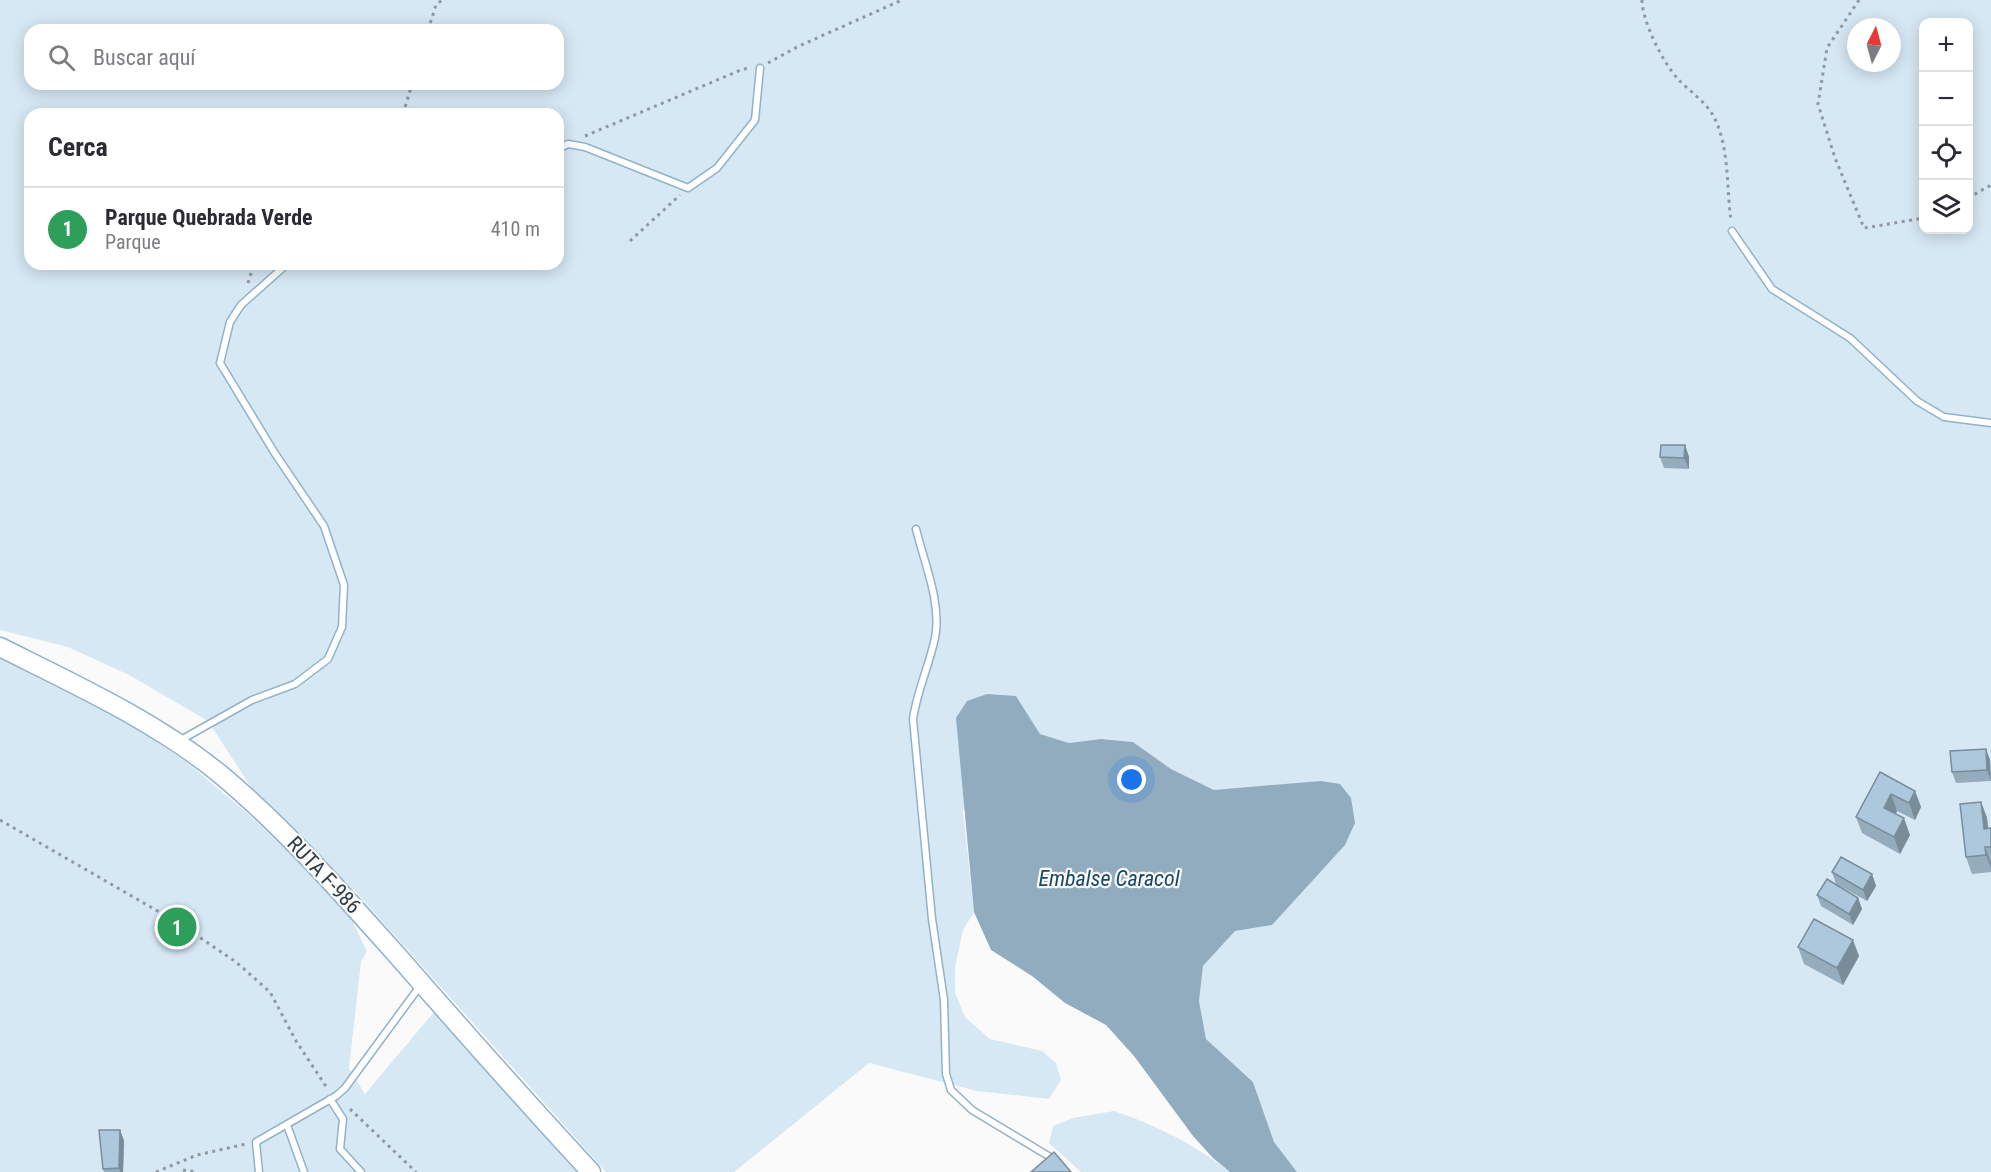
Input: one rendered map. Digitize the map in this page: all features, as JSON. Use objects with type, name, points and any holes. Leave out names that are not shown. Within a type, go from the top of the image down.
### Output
[{"type":"main road","name":"RUTA F-986","points":[[0,647],[114,706],[176,743],[218,773],[269,818],[347,899],[591,1172]]},
{"type":"lane","points":[[564,146],[568,144],[585,147],[688,188],[717,168],[755,120],[760,68]]},
{"type":"lane","points":[[1732,231],[1772,289],[1850,338],[1917,401],[1944,417],[1991,423]]},
{"type":"lane","points":[[176,743],[252,700],[295,684],[328,659],[342,627],[344,585],[324,526],[274,452],[220,363],[230,322],[241,305],[279,270]]},
{"type":"lane","points":[[916,529],[935,607],[935,637],[917,690],[913,719],[932,919],[944,1000],[946,1074],[951,1090],[972,1110],[1064,1166]]},
{"type":"lane","points":[[259,1172],[256,1142],[333,1098],[345,1088],[422,983]]},
{"type":"lane","points":[[333,1098],[343,1119],[340,1149],[361,1172]]},
{"type":"lane","points":[[287,1125],[304,1172]]},
{"type":"path","points":[[431,24],[436,5],[442,0]]},
{"type":"path","points":[[568,144],[743,69],[760,68],[799,46],[902,0]]},
{"type":"path","points":[[1642,0],[1642,8],[1662,53],[1676,76],[1711,111],[1723,143],[1732,231]]},
{"type":"path","points":[[1859,0],[1827,48],[1818,104],[1835,158],[1864,228],[1919,219]]},
{"type":"path","points":[[405,108],[410,90]]},
{"type":"path","points":[[1973,195],[1991,185]]},
{"type":"path","points":[[630,241],[688,188]]},
{"type":"path","points":[[0,820],[180,924],[236,962],[270,992],[333,1098],[416,1172]]},
{"type":"path","points":[[156,1172],[183,1160],[230,1145],[256,1142]]},
{"type":"path","points":[[183,1160],[183,1171],[197,1172]]},
{"type":"shaded area","points":[[0,0],[1991,0],[1991,1172],[1297,1172],[1274,1142],[1253,1082],[1206,1039],[1199,1001],[1203,966],[1235,931],[1272,925],[1265,788],[1214,790],[1171,769],[1133,742],[1101,739],[1069,743],[1040,734],[1016,697],[963,811],[974,912],[963,930],[955,967],[955,993],[965,1017],[990,1039],[1042,1051],[1056,1063],[1061,1080],[1049,1099],[977,1091],[869,1063],[734,1172],[606,1172],[355,891],[260,801],[208,721],[131,676],[68,647],[0,630]]},
{"type":"shaded area","points":[[0,656],[123,718],[190,765],[248,814],[343,903],[367,951],[361,962],[349,1068],[365,1094],[434,1012],[583,1172],[0,1172]]},
{"type":"shaded area","points":[[1114,1111],[1174,1136],[1230,1172],[1081,1172],[1049,1143],[1053,1126],[1073,1118]]},
{"type":"water","name":"Embalse Caracol","points":[[987,694],[1016,696],[1040,734],[1069,743],[1101,739],[1133,742],[1171,769],[1214,790],[1321,781],[1340,784],[1351,798],[1355,823],[1345,845],[1272,925],[1235,931],[1203,966],[1199,1001],[1206,1039],[1253,1082],[1274,1142],[1297,1172],[1230,1172],[1213,1158],[1193,1136],[1134,1056],[1106,1025],[1065,1003],[1032,976],[991,950],[974,912],[956,718],[967,701]]},
{"type":"building","points":[[1661,445],[1685,445],[1684,458],[1660,457]]},
{"type":"building","points":[[1986,749],[1987,770],[1952,772],[1950,751]]},
{"type":"building","points":[[1880,772],[1915,791],[1909,803],[1891,794],[1884,808],[1904,818],[1894,837],[1856,817]]},
{"type":"building","points":[[1981,802],[1984,829],[1991,828],[1991,847],[1985,847],[1986,855],[1966,857],[1960,804]]},
{"type":"building","points":[[1841,857],[1872,874],[1863,890],[1832,872]]},
{"type":"building","points":[[1827,879],[1858,898],[1849,914],[1817,895]]},
{"type":"building","points":[[1814,919],[1853,940],[1837,968],[1798,947]]},
{"type":"building","points":[[99,1130],[120,1130],[119,1168],[103,1169]]},
{"type":"building","points":[[1054,1152],[1071,1172],[1031,1172]]},
{"type":"place","name":"Parque Quebrada Verde","points":[[177,927]]}]
